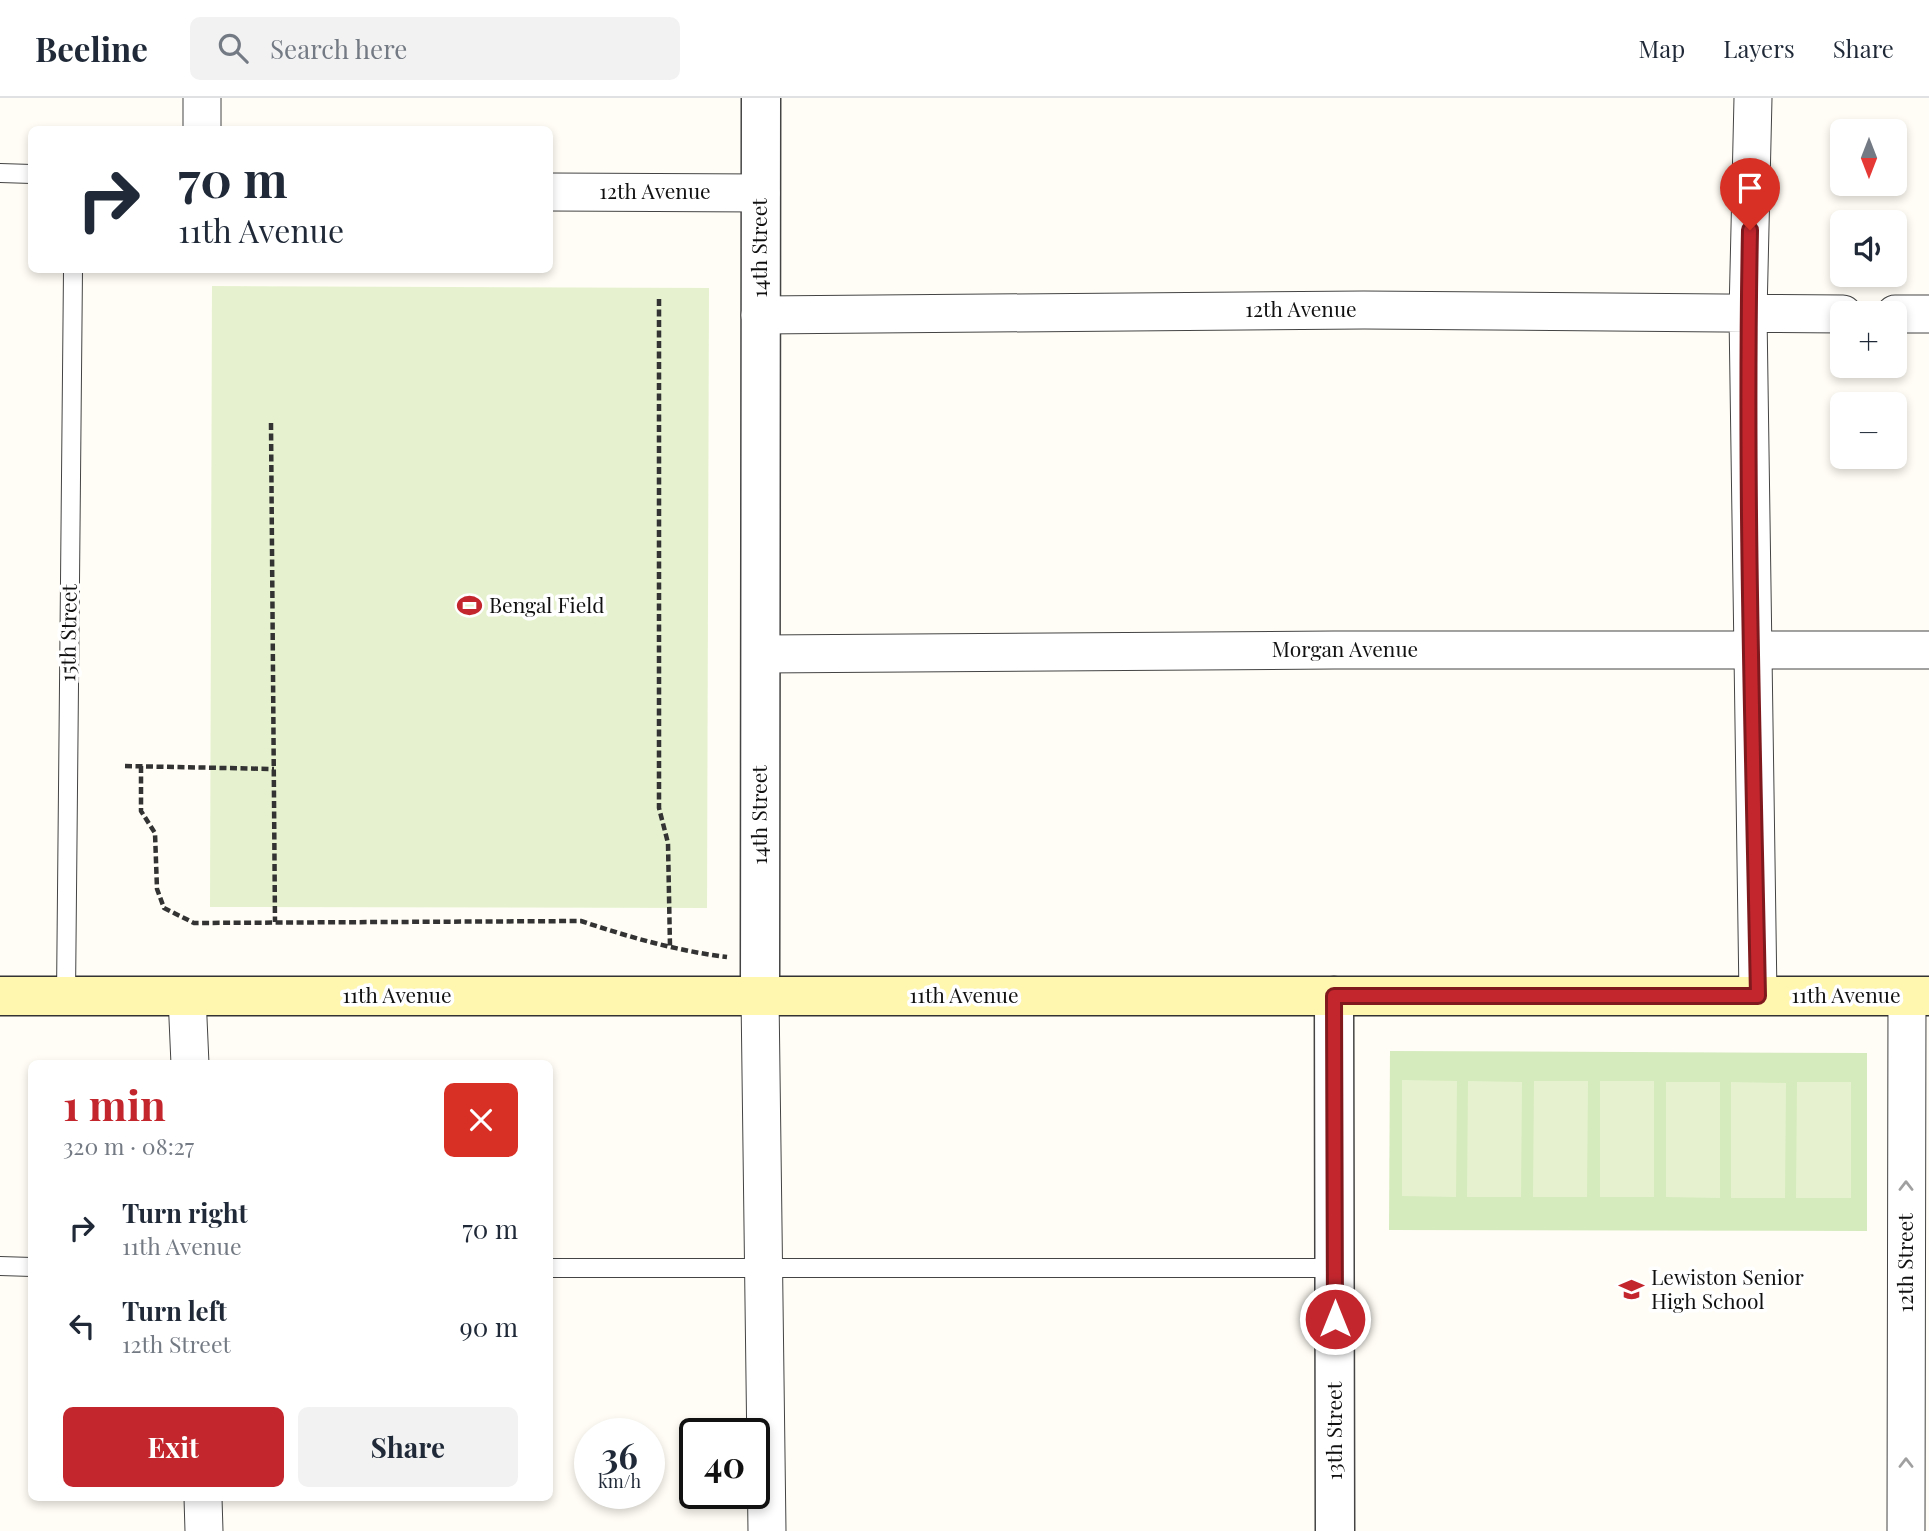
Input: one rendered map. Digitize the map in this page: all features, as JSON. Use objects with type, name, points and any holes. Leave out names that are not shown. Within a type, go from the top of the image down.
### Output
[{"type":"main road","name":"11th Avenue","points":[[0,996],[1918,996]]},
{"type":"street","points":[[202,98],[202,126]]},
{"type":"street","name":"14th Street","points":[[761,98],[760,996],[767,1531]]},
{"type":"street","points":[[1753,98],[1748,314],[1758,996]]},
{"type":"street","name":"12th Avenue","points":[[553,192],[761,193]]},
{"type":"street","name":"12th Avenue","points":[[760,315],[1364,310],[1830,314]]},
{"type":"street","points":[[1907,314],[1929,314]]},
{"type":"street","name":"Morgan Avenue","points":[[761,654],[1929,650]]},
{"type":"street","points":[[187,996],[190,1060]]},
{"type":"street","name":"13th Street","points":[[1334,996],[1335,1531]]},
{"type":"street","name":"12th Street","points":[[1906,1531],[1918,1270],[1918,996]]},
{"type":"street","points":[[203,1501],[204,1531]]},
{"type":"lane","points":[[0,173],[28,174]]},
{"type":"lane","name":"15th Street","points":[[66,996],[73,273]]},
{"type":"lane","points":[[0,1266],[28,1267]]},
{"type":"lane","points":[[553,1268],[1334,1268]]},
{"type":"path","points":[[659,299],[659,808],[668,843],[670,947]]},
{"type":"path","points":[[271,424],[275,922]]},
{"type":"path","points":[[125,766],[274,769]]},
{"type":"path","points":[[141,766],[141,811],[155,833],[157,889],[164,908],[194,923],[582,922],[635,939],[728,958]]},
{"type":"green space","points":[[212,286],[709,288],[707,908],[210,907]]},
{"type":"green space","points":[[1390,1051],[1867,1053],[1867,1231],[1389,1230]]},
{"type":"green space","points":[[1402,1080],[1457,1081],[1456,1197],[1402,1196]]},
{"type":"green space","points":[[1468,1081],[1522,1082],[1521,1197],[1467,1197]]},
{"type":"green space","points":[[1534,1081],[1588,1081],[1587,1197],[1533,1197]]},
{"type":"green space","points":[[1600,1081],[1654,1081],[1654,1197],[1600,1197]]},
{"type":"green space","points":[[1666,1082],[1720,1082],[1720,1198],[1666,1197]]},
{"type":"green space","points":[[1731,1082],[1786,1083],[1785,1198],[1731,1198]]},
{"type":"green space","points":[[1797,1082],[1851,1082],[1851,1198],[1796,1198]]},
{"type":"place","name":"Bengal Field","points":[[469,606]]},
{"type":"place","name":"Lewiston Senior High School","points":[[1631,1290]]},
{"type":"route","points":[[1335,1319],[1334,996],[1758,996],[1751,622],[1748,314],[1750,230]]}]
